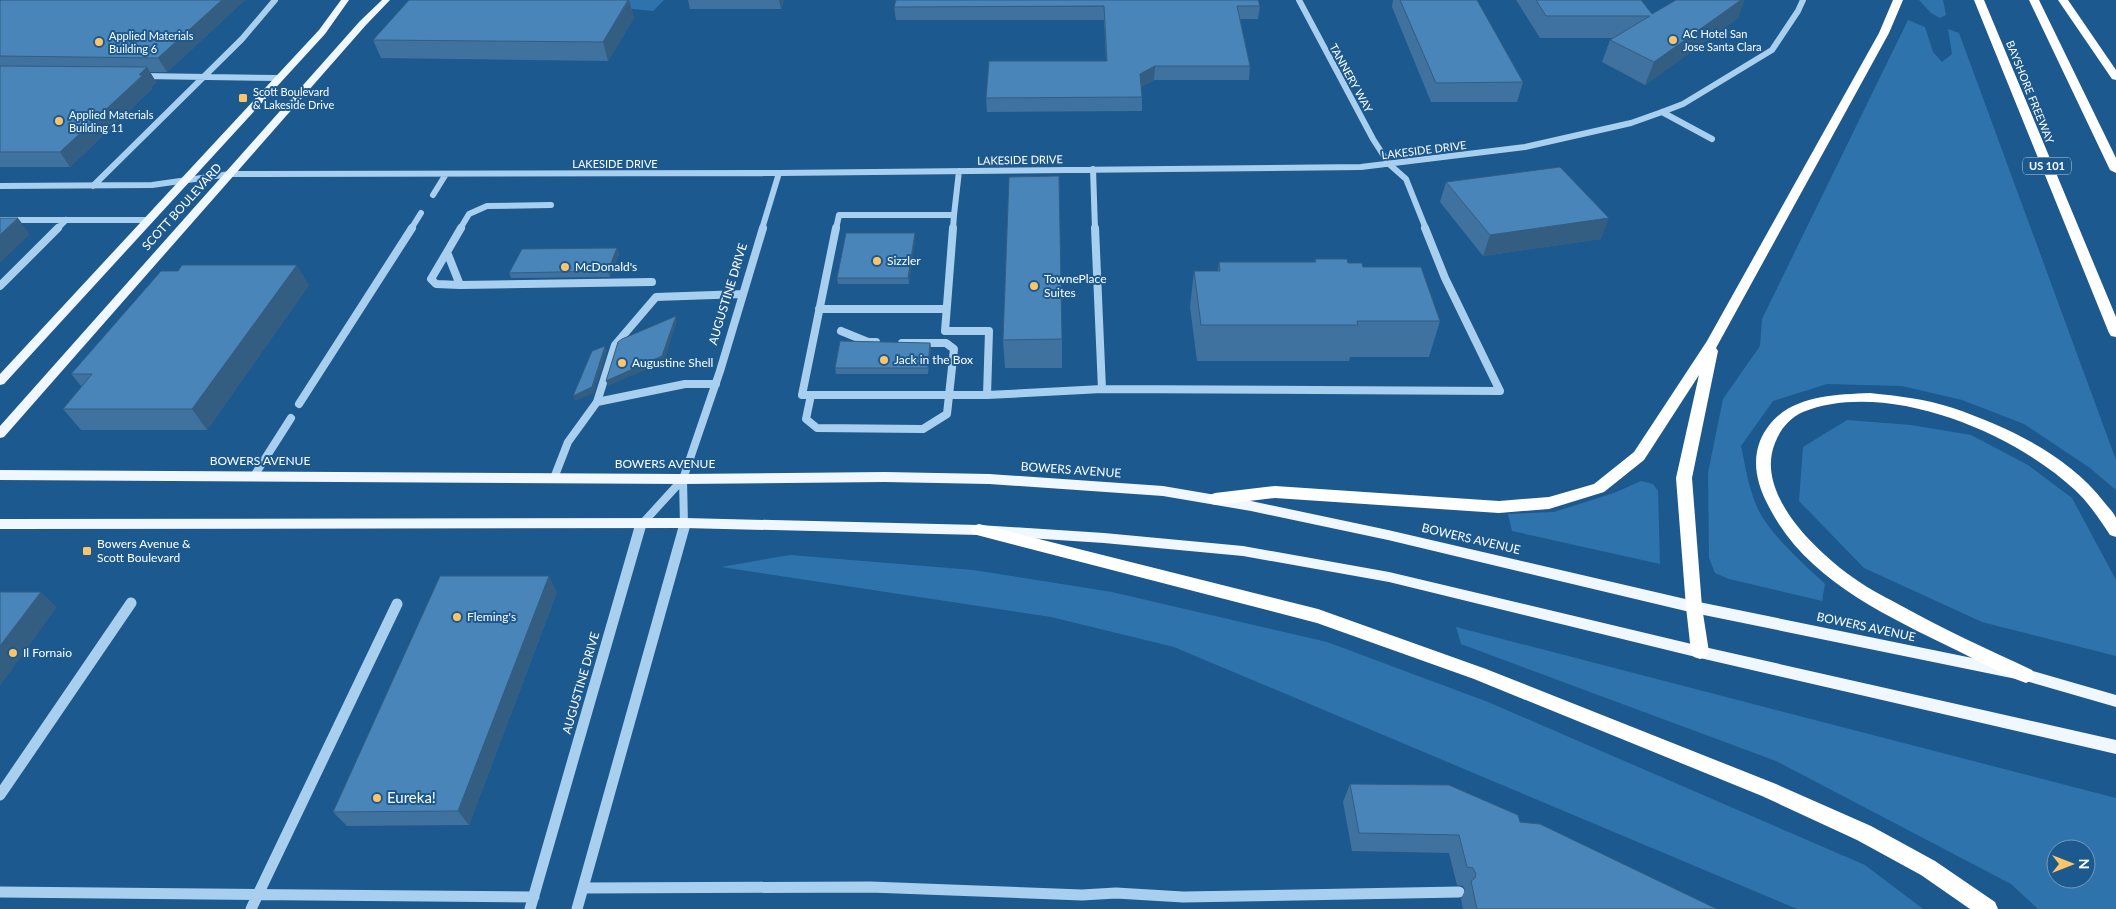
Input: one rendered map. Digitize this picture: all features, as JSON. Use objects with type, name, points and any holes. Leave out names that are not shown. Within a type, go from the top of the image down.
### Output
[{"type":"highway","points":[[1215,499],[1276,492],[1499,507],[1550,503],[1599,488],[1639,456],[1713,342],[1884,33],[1898,0]]},
{"type":"highway","name":"BAYSHORE FREEWAY","points":[[1979,0],[2116,333]]},
{"type":"highway","points":[[2034,0],[2116,170]]},
{"type":"highway","points":[[2063,0],[2116,77]]},
{"type":"highway","points":[[1700,652],[1694,607],[1684,478],[1713,342]]},
{"type":"highway","points":[[2026,675],[1945,638],[1879,602],[1842,579],[1809,549],[1787,525],[1764,477],[1763,455],[1774,428],[1797,409],[1819,402],[1845,399],[1898,401],[1955,413],[2016,440],[2051,462],[2081,486],[2116,532]]},
{"type":"highway","points":[[980,530],[1318,616],[1480,674],[1769,790],[1864,832],[1928,868],[1988,909]]},
{"type":"main road","name":"SCOTT BOULEVARD","points":[[0,381],[322,32],[345,0]]},
{"type":"main road","name":"SCOTT BOULEVARD","points":[[0,434],[357,30],[386,0]]},
{"type":"main road","name":"BOWERS AVENUE","points":[[0,475],[683,480],[885,477],[989,479],[1163,491],[1215,499],[1388,534],[1694,607],[2026,675],[2116,701]]},
{"type":"main road","points":[[0,524],[685,523],[980,530],[1242,550],[1389,577],[1700,652],[2116,748]]},
{"type":"street","points":[[93,186],[242,38],[275,0]]},
{"type":"street","name":"TANNERY WAY","points":[[1102,389],[1500,391],[1444,278],[1407,183],[1389,164],[1373,139],[1299,0]]},
{"type":"street","name":"LAKESIDE DRIVE","points":[[0,186],[152,185],[230,174],[779,173],[1361,167],[1525,147],[1631,124],[1683,104],[1714,87],[1772,50],[1798,11],[1803,0]]},
{"type":"street","points":[[136,76],[279,78]]},
{"type":"street","points":[[1662,112],[1712,138]]},
{"type":"street","points":[[954,215],[839,215],[802,395],[987,395],[1102,389],[1093,169]]},
{"type":"street","points":[[959,171],[944,331],[989,331],[987,395]]},
{"type":"street","name":"AUGUSTINE DRIVE","points":[[577,909],[685,523],[683,480],[716,384],[779,173]]},
{"type":"street","points":[[433,195],[446,174]]},
{"type":"street","points":[[551,205],[487,206],[468,214],[431,279],[436,284],[652,282]]},
{"type":"street","points":[[299,404],[421,213]]},
{"type":"street","points":[[0,220],[148,220]]},
{"type":"street","points":[[0,286],[66,220]]},
{"type":"street","points":[[447,252],[460,284]]},
{"type":"street","points":[[554,478],[568,442],[597,402],[615,345],[656,297],[743,294]]},
{"type":"street","points":[[820,309],[946,309]]},
{"type":"street","points":[[841,331],[868,342],[888,342]]},
{"type":"street","points":[[811,395],[806,419],[817,428],[923,429],[947,414],[954,349],[946,343],[897,343]]},
{"type":"street","points":[[597,402],[684,384],[716,384]]},
{"type":"street","points":[[254,476],[291,418]]},
{"type":"street","name":"AUGUSTINE DRIVE","points":[[530,909],[641,524],[683,480]]},
{"type":"street","points":[[0,795],[131,604]]},
{"type":"street","points":[[251,909],[397,604]]},
{"type":"street","points":[[582,888],[870,887],[1082,895],[1116,893],[1183,897],[1459,892]]},
{"type":"street","points":[[0,892],[534,897]]},
{"type":"shaded area","points":[[597,0],[664,0],[653,11],[592,5]]},
{"type":"shaded area","points":[[1919,0],[1943,0],[1946,15],[1940,18],[1931,13]]},
{"type":"shaded area","points":[[1908,20],[1925,27],[1933,52],[1942,62],[1952,54],[1948,29],[1959,33],[2116,460],[2116,490],[2090,468],[2024,424],[1962,400],[1902,386],[1827,384],[1773,401],[1741,446],[1749,482],[1755,502],[1767,524],[1786,546],[1825,584],[1822,601],[1729,579],[1715,573],[1709,558],[1708,473],[1723,399],[1760,346],[1762,319]]},
{"type":"shaded area","points":[[1847,420],[1911,425],[1971,435],[2028,465],[2072,498],[2116,580],[2116,656],[1982,622],[1864,568],[1799,501],[1803,447]]},
{"type":"shaded area","points":[[1641,481],[1653,484],[1658,491],[1660,564],[1512,531],[1508,514],[1554,512],[1614,493]]},
{"type":"shaded area","points":[[790,555],[973,570],[1112,592],[1327,642],[1488,702],[1865,865],[1923,909],[1797,909],[1174,647],[1051,617],[721,567]]},
{"type":"shaded area","points":[[1456,627],[2116,798],[2116,909],[2038,909],[2011,884],[1776,761],[1461,644]]},
{"type":"building","name":"Applied Materials Building 6","points":[[1,0],[222,0],[158,58],[0,56]]},
{"type":"building","points":[[409,0],[628,0],[603,42],[373,40]]},
{"type":"building","points":[[896,0],[1258,0],[1260,6],[1237,6],[1250,66],[1155,66],[1140,74],[1142,97],[986,98],[989,61],[1107,61],[1104,6],[894,7]]},
{"type":"building","points":[[1400,0],[1477,0],[1523,82],[1436,83]]},
{"type":"building","points":[[1536,0],[1641,0],[1652,14],[1676,0],[1741,0],[1654,62],[1610,40],[1650,16],[1546,16]]},
{"type":"building","name":"Applied Materials Building 11","points":[[0,66],[147,67],[139,75],[143,75],[60,152],[0,152]]},
{"type":"building","points":[[1560,167],[1609,218],[1490,235],[1446,182]]},
{"type":"building","name":"TownePlace Suites","points":[[1059,176],[1062,339],[1003,340],[1009,177]]},
{"type":"building","points":[[0,218],[18,218],[0,235]]},
{"type":"building","name":"Sizzler","points":[[846,233],[915,233],[908,278],[837,278]]},
{"type":"building","name":"McDonald's","points":[[617,248],[608,271],[509,273],[522,249]]},
{"type":"building","points":[[1315,259],[1347,259],[1348,263],[1362,263],[1363,267],[1421,267],[1440,321],[1357,321],[1358,325],[1201,325],[1194,271],[1220,271],[1219,262],[1316,262]]},
{"type":"building","points":[[182,265],[297,265],[192,409],[63,409],[92,374],[71,374],[161,271],[178,271]]},
{"type":"building","points":[[676,316],[662,356],[606,381],[618,342]]},
{"type":"building","name":"Jack in the Box","points":[[840,341],[930,343],[928,368],[835,368]]},
{"type":"building","points":[[605,346],[592,387],[573,396],[592,351]]},
{"type":"building","points":[[440,576],[549,576],[458,811],[333,812]]},
{"type":"building","points":[[0,592],[41,592],[0,646]]},
{"type":"building","points":[[1350,784],[1449,785],[1518,815],[1520,822],[1540,824],[1717,909],[1477,909],[1471,881],[1475,878],[1476,874],[1473,868],[1467,867],[1459,835],[1359,833]]},
{"type":"place","name":"AC Hotel San Jose Santa Clara","points":[[1673,40]]},
{"type":"place","name":"Applied Materials Building 6","points":[[99,42]]},
{"type":"place","name":"Scott Boulevard & Lakeside Drive","points":[[243,98]]},
{"type":"place","name":"Applied Materials Building 11","points":[[59,121]]},
{"type":"place","name":"Sizzler","points":[[877,261]]},
{"type":"place","name":"McDonald's","points":[[565,267]]},
{"type":"place","name":"TownePlace Suites","points":[[1034,286]]},
{"type":"place","name":"Jack in the Box","points":[[884,360]]},
{"type":"place","name":"Augustine Shell","points":[[622,363]]},
{"type":"place","name":"Bowers Avenue & Scott Boulevard","points":[[87,551]]},
{"type":"place","name":"Fleming's","points":[[457,617]]},
{"type":"place","name":"Il Fornaio","points":[[13,653]]},
{"type":"place","name":"Eureka!","points":[[377,798]]}]
